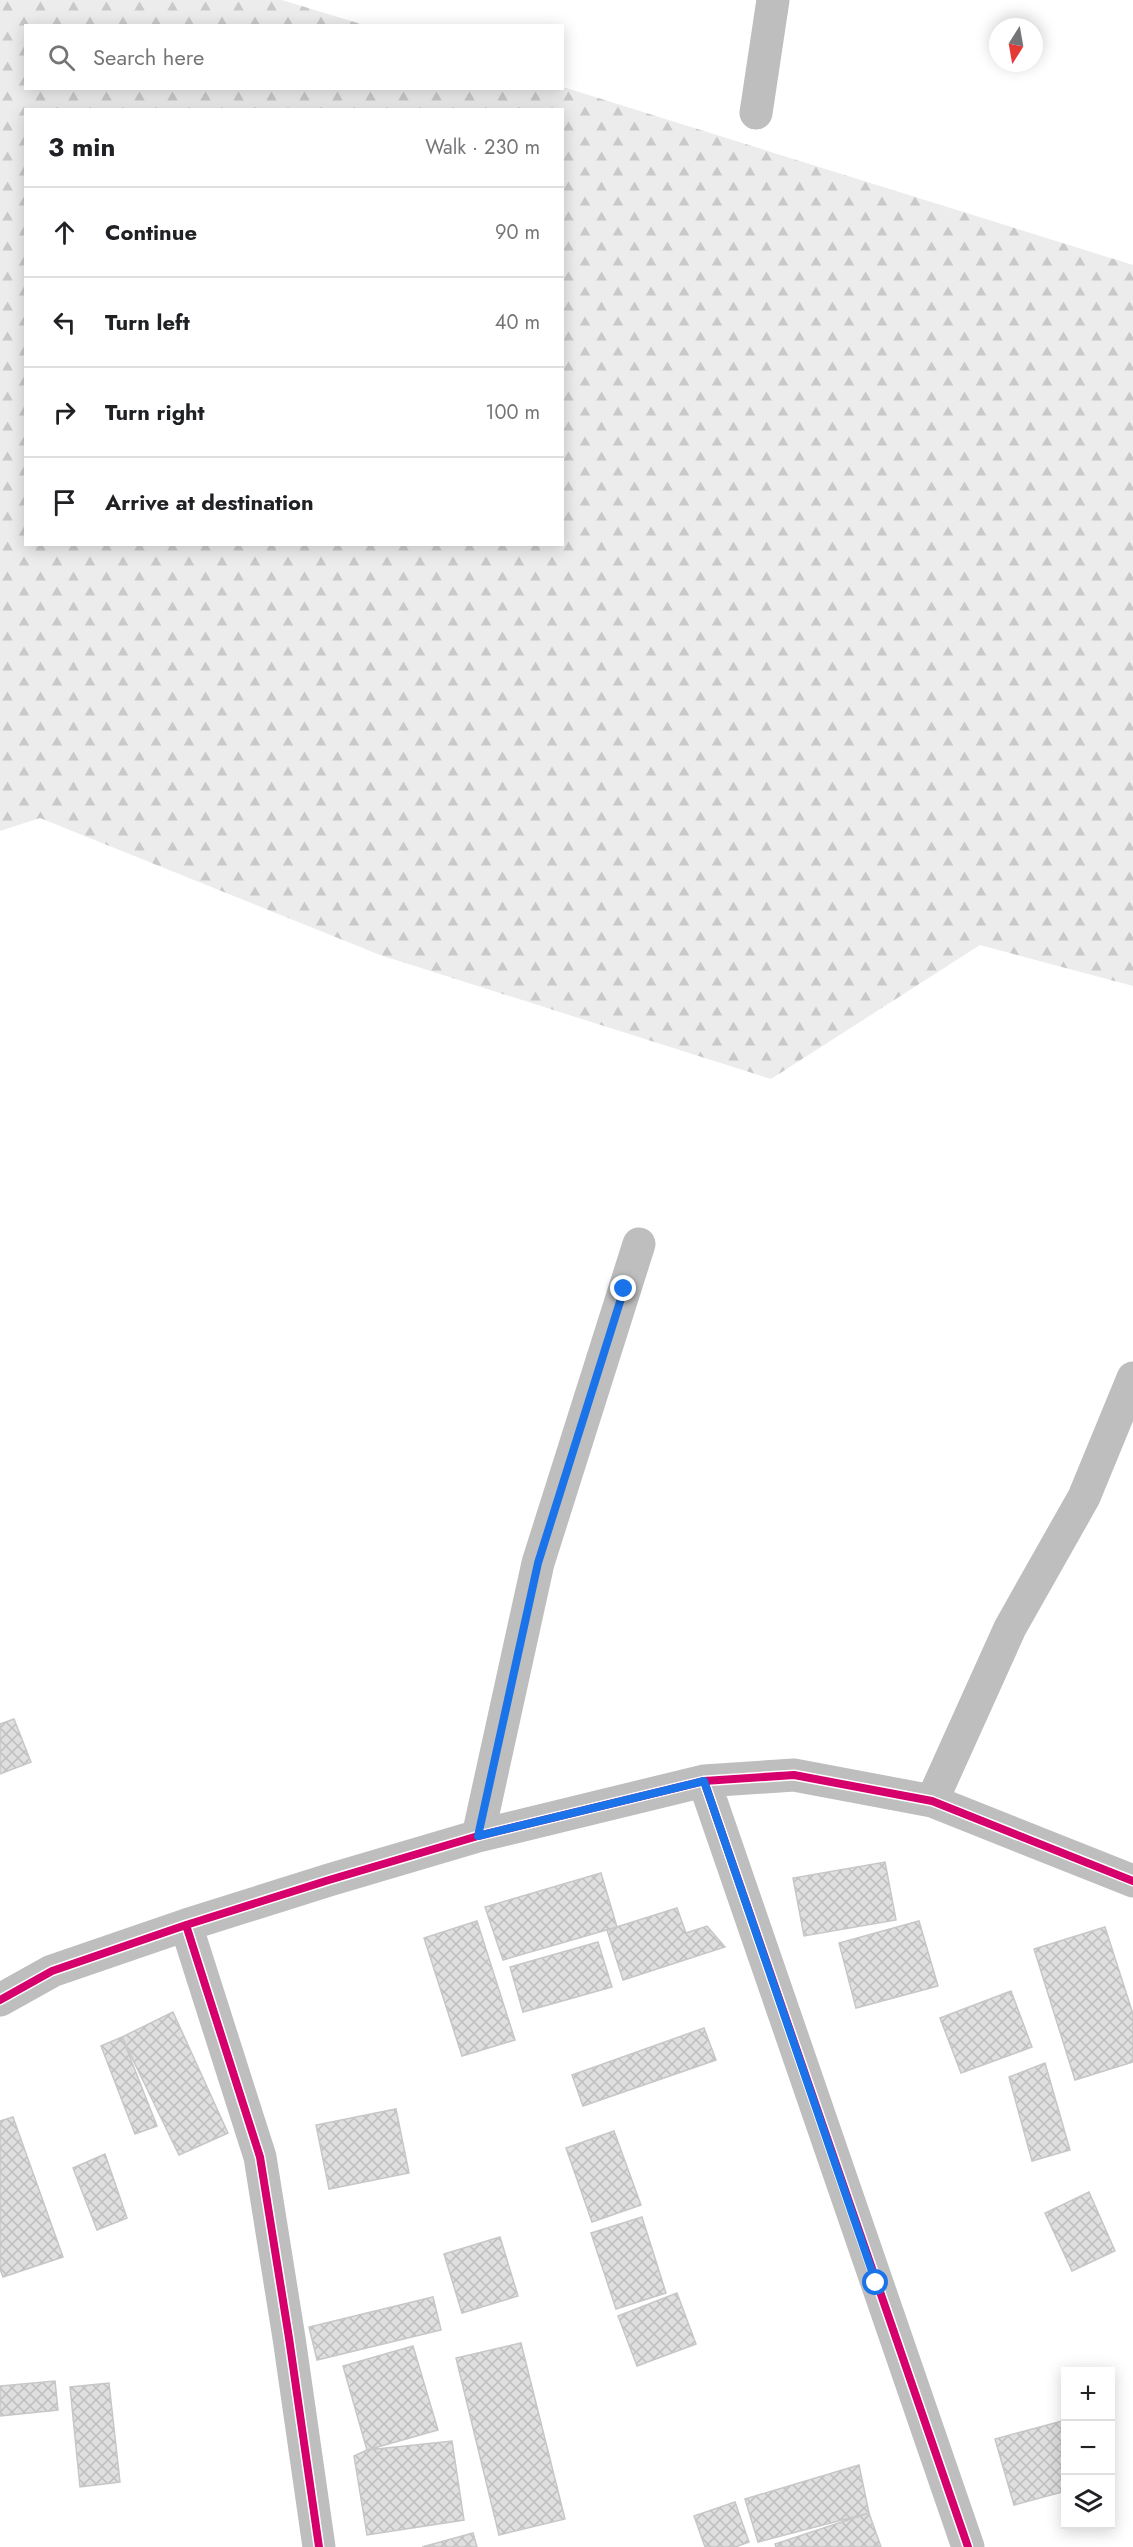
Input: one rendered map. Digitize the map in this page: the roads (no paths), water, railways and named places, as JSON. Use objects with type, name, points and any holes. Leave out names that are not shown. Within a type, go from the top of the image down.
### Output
[{"type":"street","points":[[756,113],[772,0]]},
{"type":"street","points":[[478,1836],[538,1563],[639,1244]]},
{"type":"street","points":[[932,1801],[1010,1628],[1084,1497],[1133,1378]]},
{"type":"street","points":[[0,2000],[52,1971],[186,1925],[329,1880],[478,1836],[704,1781],[794,1775],[932,1801],[1133,1881]]},
{"type":"street","points":[[704,1781],[968,2547]]},
{"type":"street","points":[[186,1925],[260,2157],[319,2547]]}]
